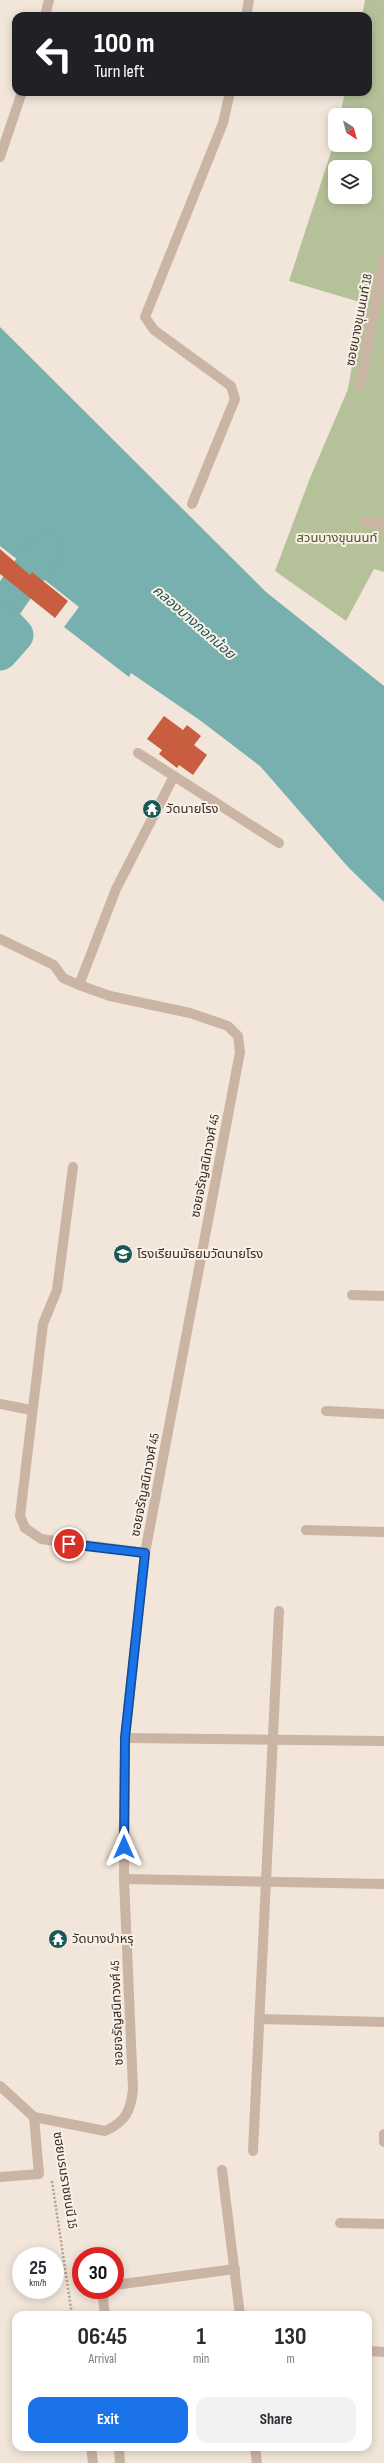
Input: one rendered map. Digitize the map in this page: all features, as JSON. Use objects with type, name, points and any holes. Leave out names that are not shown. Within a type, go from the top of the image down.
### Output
[{"type":"street","points":[[46,12],[49,0]]},
{"type":"street","points":[[247,12],[249,0]]},
{"type":"street","points":[[0,157],[21,96]]},
{"type":"street","points":[[192,504],[235,399],[234,391],[231,386],[154,330],[145,317],[223,123],[229,96]]},
{"type":"street","name":"ซอยบางขุนนนท์ 18","points":[[360,386],[384,259]]},
{"type":"street","points":[[365,521],[384,525]]},
{"type":"street","points":[[138,753],[279,843]]},
{"type":"street","points":[[0,939],[54,965],[63,978],[79,986],[116,889],[174,776]]},
{"type":"street","name":"ซอยจรัญสนิทวงศ์ 45","points":[[34,2118],[105,2131],[116,2126],[126,2118],[131,2107],[133,2089],[124,1879],[125,1738],[145,1553],[240,1052],[238,1036],[228,1026],[190,1014],[110,996],[79,986]]},
{"type":"street","points":[[73,1167],[57,1290],[43,1324],[20,1516],[25,1528],[41,1539],[54,1542],[145,1553]]},
{"type":"street","points":[[352,1295],[384,1296]]},
{"type":"street","points":[[0,1404],[32,1410]]},
{"type":"street","points":[[326,1411],[384,1414]]},
{"type":"street","points":[[306,1530],[384,1532]]},
{"type":"street","points":[[253,2151],[279,1611]]},
{"type":"street","points":[[125,1738],[384,1741]]},
{"type":"street","points":[[124,1879],[266,1880],[384,1884]]},
{"type":"street","points":[[259,2019],[384,2022]]},
{"type":"street","points":[[0,2086],[34,2118],[39,2174],[0,2177]]},
{"type":"street","points":[[384,2134],[384,2142]]},
{"type":"street","points":[[222,2170],[240,2311]]},
{"type":"street","points":[[340,2223],[384,2224]]},
{"type":"street","points":[[124,2284],[235,2269]]},
{"type":"street","points":[[103,2299],[105,2311]]},
{"type":"street","points":[[372,2351],[384,2352]]},
{"type":"street","points":[[92,2451],[93,2463]]},
{"type":"street","points":[[119,2451],[120,2463]]},
{"type":"street","points":[[256,2451],[257,2463]]},
{"type":"path","name":"ซฮยบรมราชชนนี 15","points":[[51,2174],[71,2311]]},
{"type":"green space","name":"สวนบางขุนนนท์","points":[[365,0],[384,0],[384,572],[374,569],[346,621],[275,571],[310,478],[348,389],[363,303],[289,281],[328,161],[328,204],[372,204],[372,160],[328,160],[331,152],[372,152],[372,108],[342,108],[344,96],[372,96],[372,12],[363,12]]},
{"type":"water","name":"คลองบางกอกน้อย","points":[[0,327],[266,592],[384,686],[384,902],[348,867],[260,766],[201,721],[131,673],[129,677],[64,627],[79,607],[32,570],[27,577],[11,567],[18,560],[0,546]]},
{"type":"building","points":[[0,549],[30,575],[32,572],[68,601],[55,618],[0,574]]},
{"type":"building","points":[[164,716],[183,730],[187,725],[201,736],[194,745],[207,755],[193,775],[179,765],[177,768],[159,754],[162,750],[147,739]]},
{"type":"waterway","points":[[0,612],[25,576],[46,550]]},
{"type":"waterway","points":[[0,618],[16,635],[0,653]]},
{"type":"place","name":"วัดนายโรง","points":[[152,809]]},
{"type":"place","name":"โรงเรียนมัธยมวัดนายโรง","points":[[123,1254]]},
{"type":"place","name":"วัดบางบำหรุ","points":[[58,1939]]},
{"type":"route","points":[[69,1544],[145,1553],[125,1738],[124,1847]]}]
